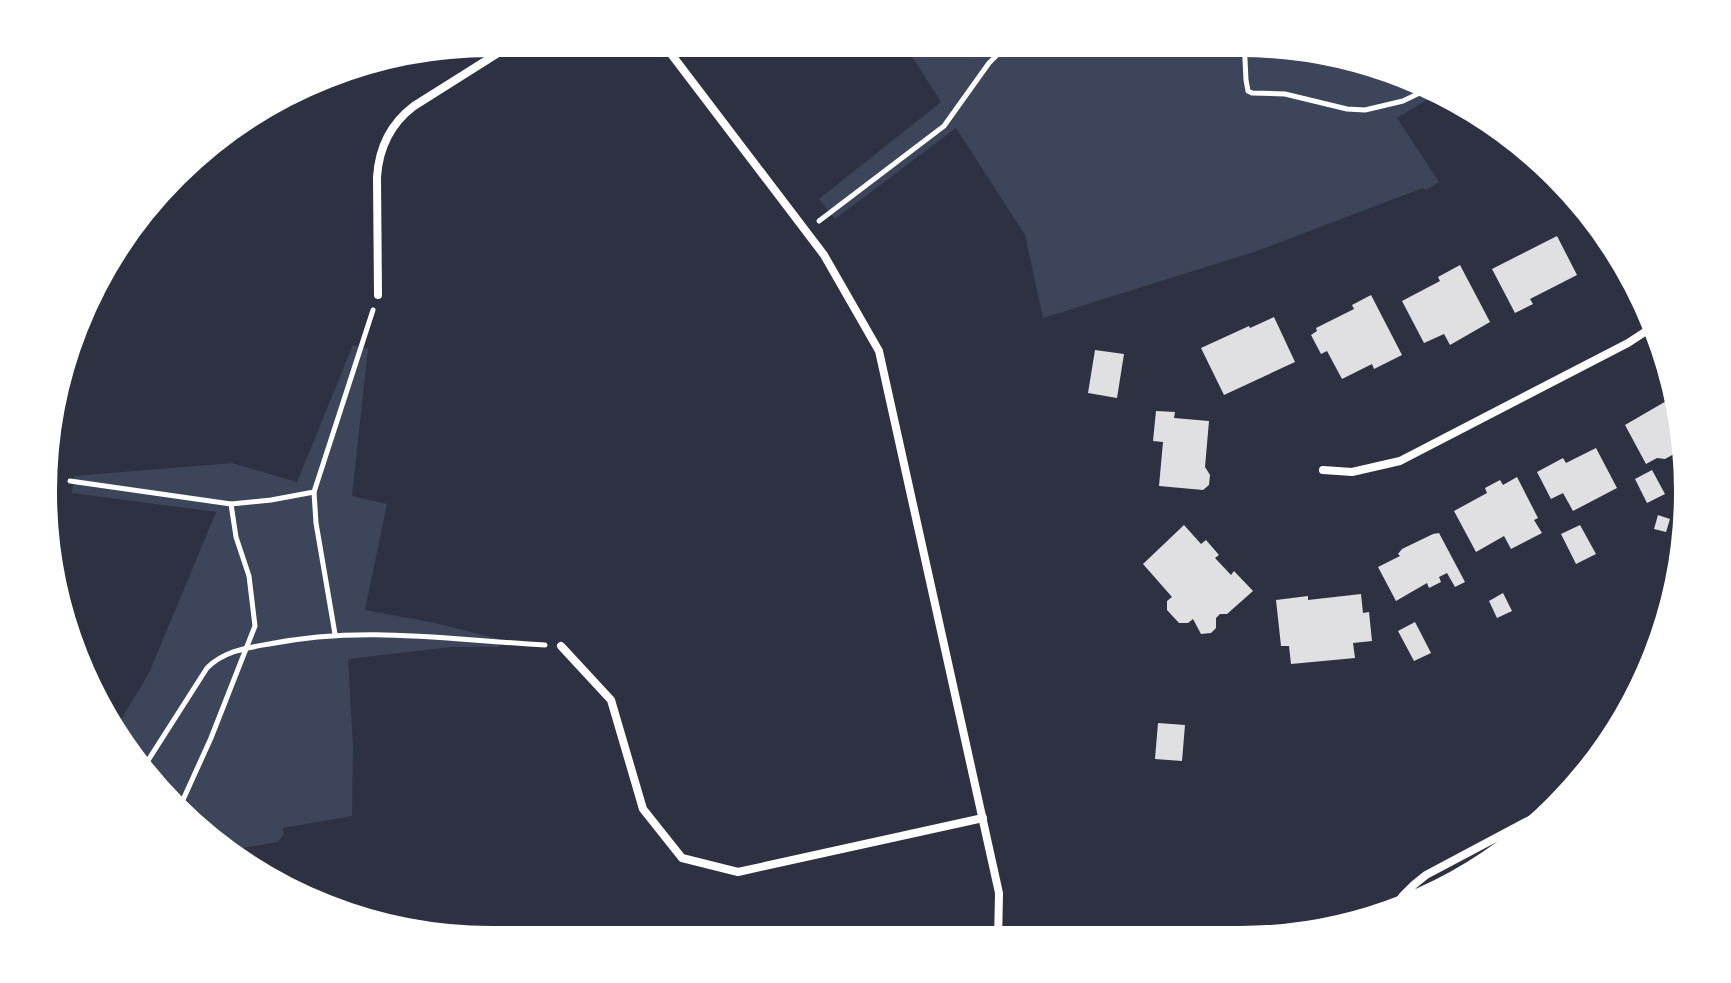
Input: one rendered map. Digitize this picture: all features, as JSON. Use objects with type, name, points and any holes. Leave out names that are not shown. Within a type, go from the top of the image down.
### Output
[{"type":"street","points":[[378,295],[377,177],[387,136],[404,113],[500,52]]},
{"type":"street","points":[[670,52],[824,255],[879,351],[999,893],[998,931]]},
{"type":"street","points":[[1323,470],[1352,472],[1400,461],[1648,330]]},
{"type":"street","points":[[53,478],[54,457]]},
{"type":"street","points":[[561,646],[611,700],[643,809],[682,858],[738,872],[983,818]]},
{"type":"street","points":[[1397,902],[1426,875],[1533,818]]},
{"type":"path","points":[[806,231],[944,126],[1000,52]]},
{"type":"path","points":[[1245,52],[1246,80],[1248,91],[1252,93],[1285,94],[1347,109],[1365,110],[1391,105],[1422,91]]},
{"type":"path","points":[[335,634],[316,523],[314,492],[378,295]]},
{"type":"path","points":[[53,478],[231,504],[314,492]]},
{"type":"path","points":[[182,803],[253,634],[255,612],[249,576],[233,525],[231,504]]},
{"type":"path","points":[[146,763],[207,668],[224,655],[247,648],[335,634],[405,634],[461,641],[561,646]]},
{"type":"shaded area","points":[[909,52],[1240,52],[1325,60],[1397,81],[1396,88],[1404,84],[1433,96],[1397,118],[1439,182],[1426,190],[1423,188],[1254,252],[1043,318],[1025,235],[956,128],[835,219],[819,199],[941,102]]},
{"type":"shaded area","points":[[353,345],[368,349],[352,496],[387,504],[365,610],[499,639],[499,647],[452,647],[348,659],[353,745],[352,816],[283,828],[284,834],[278,842],[242,848],[239,851],[202,822],[161,781],[119,724],[149,673],[216,512],[72,493],[74,476],[232,463],[297,482]]},
{"type":"building","points":[[1557,236],[1577,275],[1530,299],[1533,304],[1515,313],[1492,269]]},
{"type":"building","points":[[1460,265],[1490,322],[1450,345],[1444,334],[1424,343],[1402,301],[1440,281],[1438,277]]},
{"type":"building","points":[[1371,295],[1402,355],[1374,369],[1372,364],[1342,379],[1327,351],[1321,354],[1311,335],[1317,331],[1316,328],[1354,309],[1352,305]]},
{"type":"building","points":[[1274,317],[1295,362],[1224,395],[1201,348]]},
{"type":"building","points":[[1095,350],[1124,354],[1117,398],[1088,393]]},
{"type":"building","points":[[1668,400],[1675,434],[1674,454],[1646,464],[1625,425]]},
{"type":"building","points":[[1156,411],[1175,412],[1174,418],[1209,421],[1205,467],[1210,475],[1209,485],[1203,490],[1159,486],[1163,442],[1153,441]]},
{"type":"building","points":[[1596,448],[1617,488],[1573,511],[1563,493],[1551,499],[1537,472],[1563,458],[1566,463]]},
{"type":"building","points":[[1652,470],[1665,494],[1647,503],[1635,479]]},
{"type":"building","points":[[1517,477],[1538,518],[1534,520],[1542,533],[1511,549],[1504,536],[1476,552],[1454,511],[1487,493],[1485,488],[1500,480],[1503,485]]},
{"type":"building","points":[[1658,515],[1670,519],[1666,532],[1654,529]]},
{"type":"building","points":[[1184,525],[1201,544],[1206,540],[1219,555],[1215,558],[1231,575],[1234,571],[1253,591],[1227,614],[1216,618],[1216,628],[1211,633],[1201,634],[1193,619],[1188,623],[1179,623],[1167,610],[1167,601],[1172,597],[1143,564]]},
{"type":"building","points":[[1580,525],[1596,554],[1576,564],[1561,534]]},
{"type":"building","points":[[1439,533],[1465,582],[1455,587],[1447,573],[1439,577],[1441,582],[1429,588],[1427,583],[1396,601],[1378,567],[1400,556],[1398,554],[1402,549]]},
{"type":"building","points":[[1503,593],[1512,611],[1497,618],[1489,601]]},
{"type":"building","points":[[1361,594],[1363,613],[1369,612],[1372,641],[1353,643],[1355,658],[1291,664],[1289,646],[1281,646],[1276,600]]},
{"type":"building","points":[[1415,622],[1431,653],[1414,661],[1398,631]]},
{"type":"building","points":[[1158,723],[1185,725],[1182,761],[1155,759]]}]
